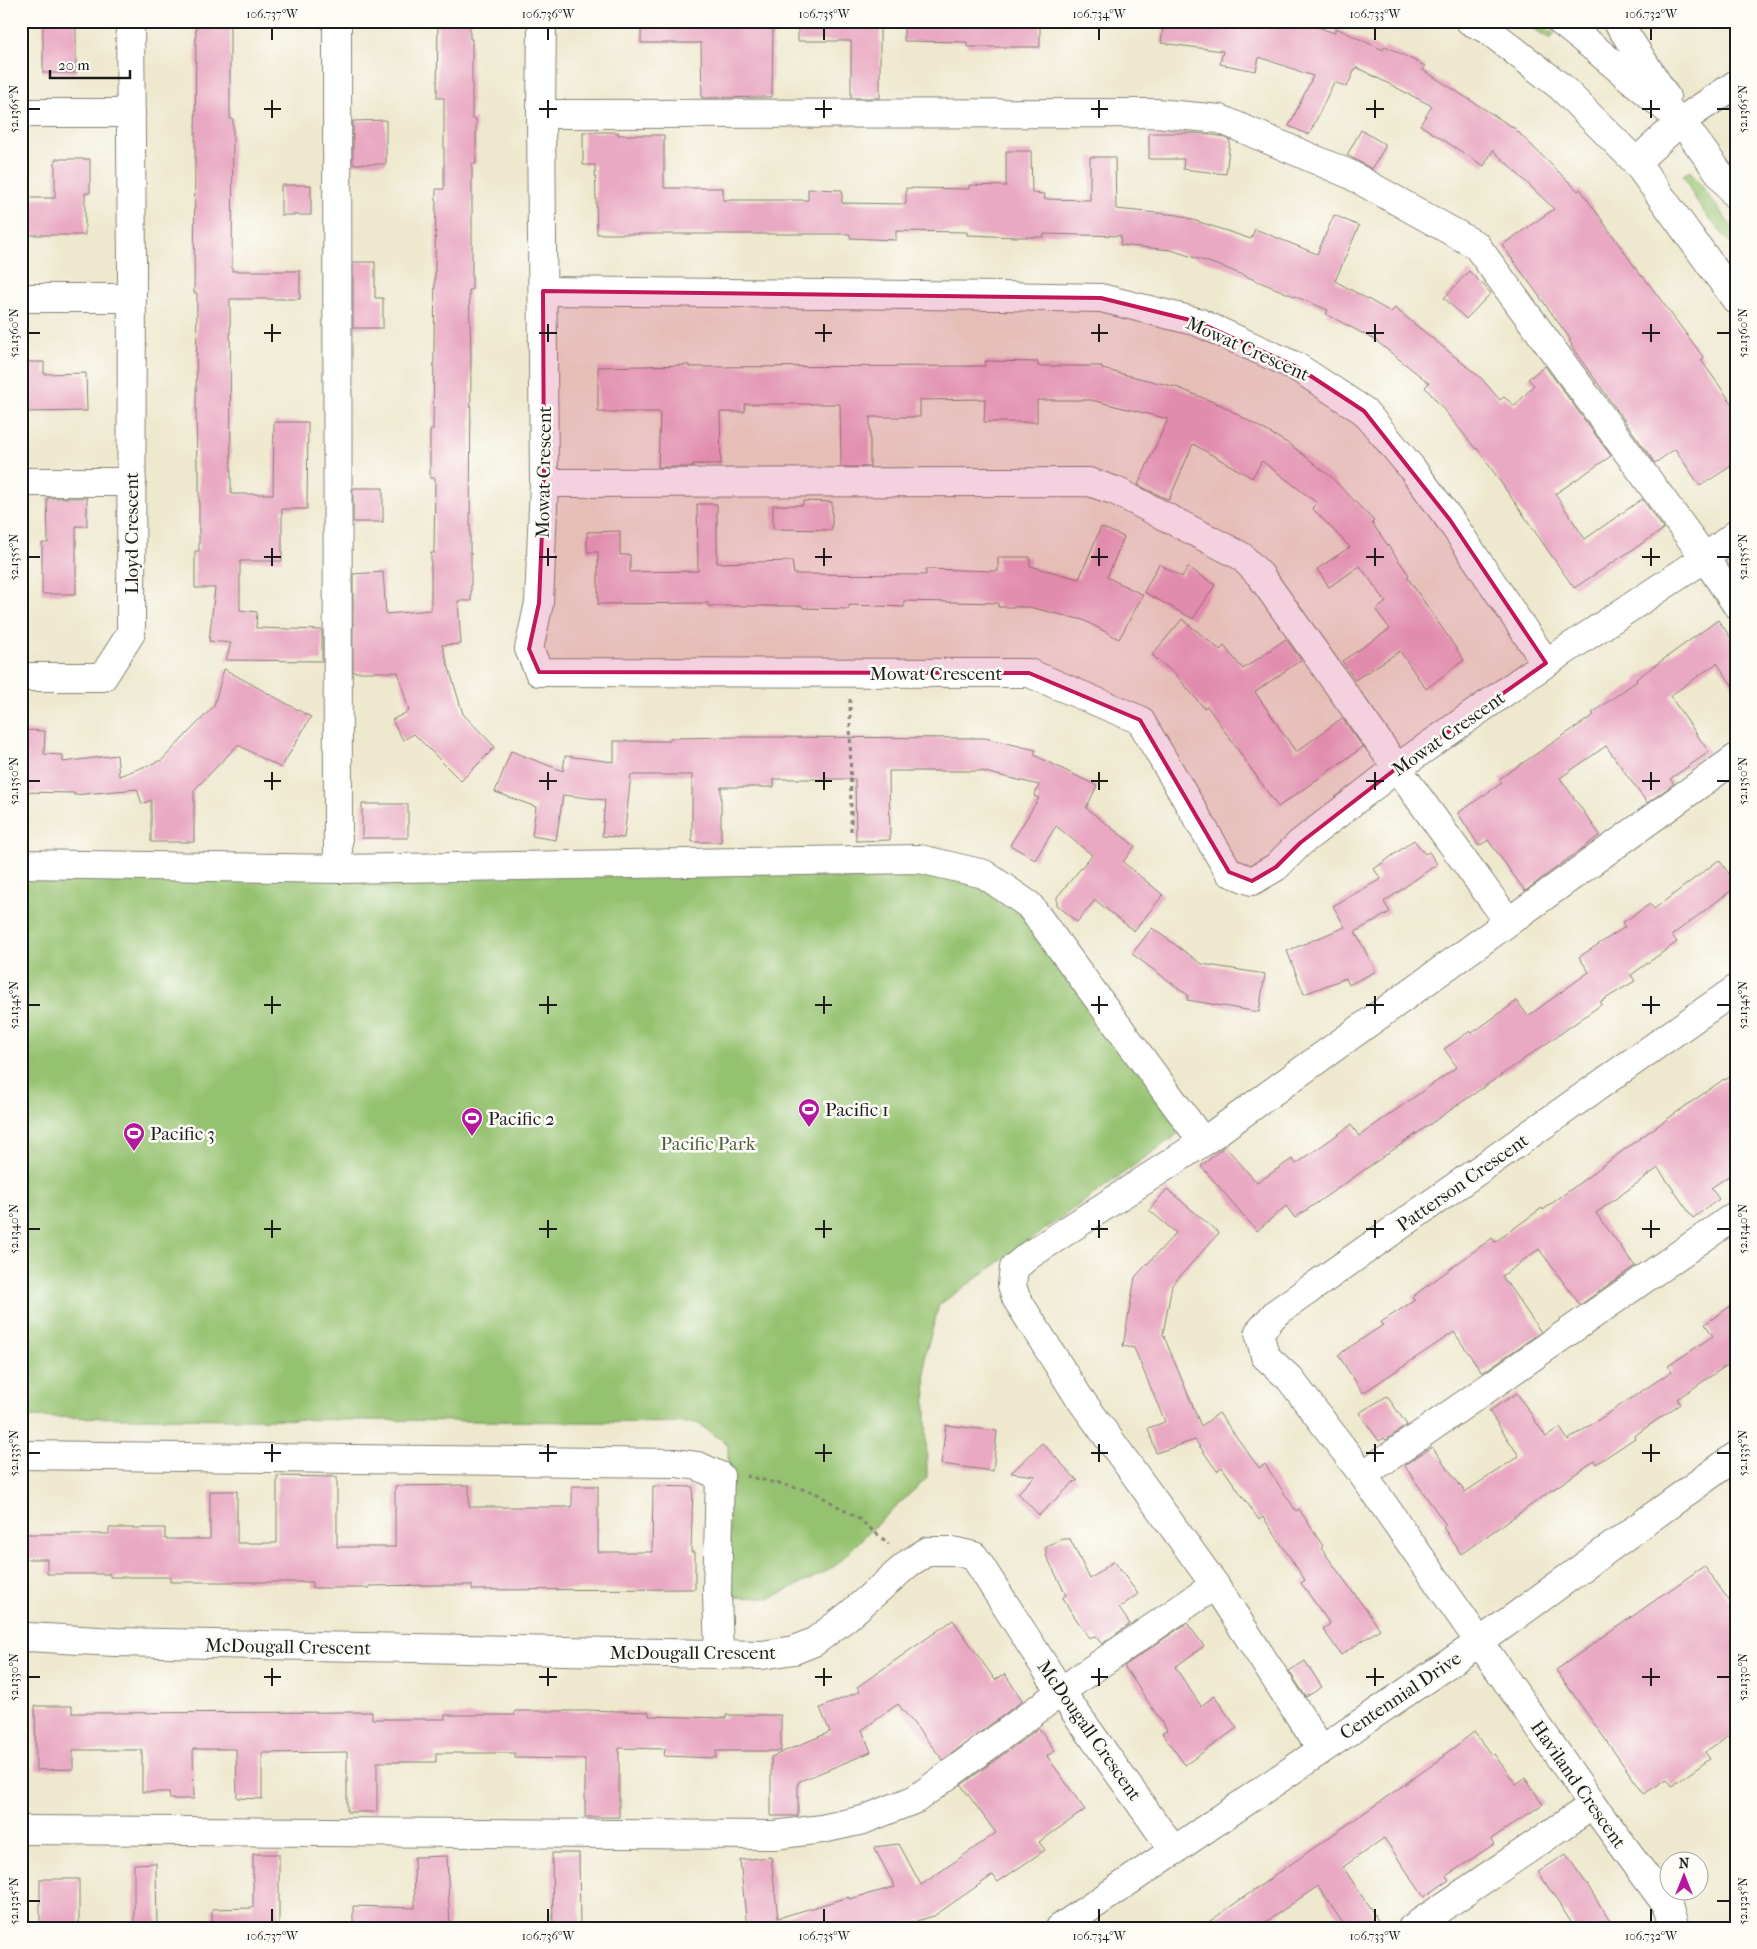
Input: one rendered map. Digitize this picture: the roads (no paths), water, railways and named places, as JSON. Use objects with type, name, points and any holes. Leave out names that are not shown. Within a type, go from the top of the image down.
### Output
[{"type":"street","name":"Lloyd Crescent","points":[[21,677],[103,677],[131,633],[132,298],[130,21]]},
{"type":"street","points":[[338,21],[338,869]]},
{"type":"street","name":"Mowat Crescent","points":[[542,21],[544,483],[539,603],[529,649],[539,672],[1029,673],[1140,720],[1229,872],[1252,881],[1276,867],[1300,843],[1397,768],[1546,663],[1705,558],[1736,534]]},
{"type":"street","points":[[1470,21],[1488,30],[1562,87],[1636,162],[1736,300]]},
{"type":"street","points":[[1560,21],[1681,121]]},
{"type":"street","points":[[1617,21],[1681,121],[1736,196]]},
{"type":"street","points":[[1636,162],[1681,121],[1736,84]]},
{"type":"street","points":[[21,113],[131,113]]},
{"type":"street","points":[[541,114],[1156,113],[1220,119],[1349,174],[1476,245],[1705,558],[1736,604]]},
{"type":"street","name":"Mowat Crescent","points":[[543,291],[1101,298],[1198,322],[1297,367],[1364,411],[1410,466],[1450,520],[1546,663]]},
{"type":"street","points":[[21,298],[132,298]]},
{"type":"street","points":[[21,482],[132,482]]},
{"type":"street","points":[[544,483],[1089,482],[1116,490],[1241,556],[1260,575],[1508,921]]},
{"type":"street","points":[[1321,1748],[1216,1586],[1078,1396],[1016,1298],[1012,1285],[1014,1268],[1028,1256],[1203,1142],[1736,758]]},
{"type":"street","points":[[21,864],[338,869],[920,859],[984,874],[1029,905],[1203,1142]]},
{"type":"street","name":"Patterson Crescent","points":[[1480,1642],[1363,1475],[1290,1379],[1265,1356],[1259,1332],[1276,1313],[1736,989]]},
{"type":"street","points":[[1363,1475],[1736,1215]]},
{"type":"street","points":[[21,1455],[676,1463],[698,1466],[720,1476],[717,1593],[719,1655]]},
{"type":"street","name":"Centennial Drive","points":[[1060,1928],[1321,1748],[1480,1642],[1736,1456]]},
{"type":"street","name":"McDougall Crescent","points":[[21,1639],[28,1637],[115,1642],[762,1655],[794,1650],[814,1642],[847,1617],[910,1563],[928,1551],[953,1550],[974,1556],[1061,1692],[1174,1851]]},
{"type":"street","points":[[21,1830],[774,1836],[822,1829],[863,1820],[916,1799],[1061,1692],[1216,1586]]},
{"type":"street","name":"Haviland Crescent","points":[[1480,1642],[1593,1805],[1668,1907],[1675,1928]]},
{"type":"street","points":[[1412,1928],[1593,1805]]},
{"type":"place","name":"Pacific 1","points":[[809,1128]]},
{"type":"place","name":"Pacific 2","points":[[472,1137]]},
{"type":"place","name":"Pacific 3","points":[[134,1152]]},
{"type":"park label","name":"Pacific Park","points":[[708,1143]]}]
